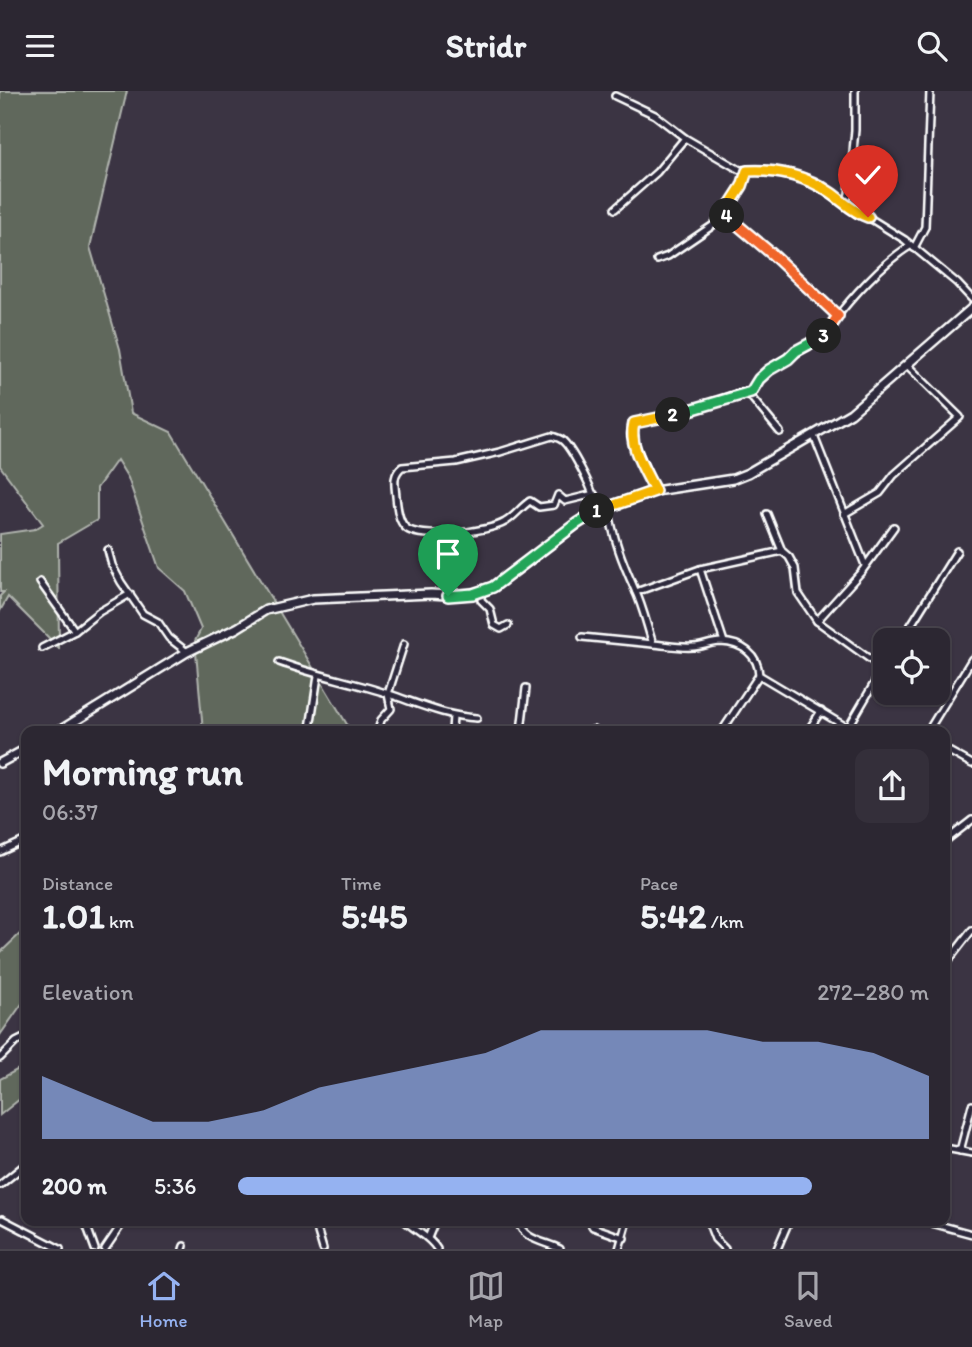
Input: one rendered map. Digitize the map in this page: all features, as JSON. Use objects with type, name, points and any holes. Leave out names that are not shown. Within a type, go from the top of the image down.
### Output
[{"type":"main road","points":[[67,726],[187,652],[237,628],[266,610],[313,599],[481,593],[493,587],[590,514],[655,491],[733,479],[771,461],[851,414],[972,308]]},
{"type":"main road","points":[[0,763],[21,752]]},
{"type":"street","points":[[845,204],[849,194],[855,131],[855,91]]},
{"type":"street","points":[[900,252],[912,247],[925,227],[930,91]]},
{"type":"street","points":[[615,96],[655,115],[685,138],[740,170],[759,170],[804,178],[857,213],[892,230],[957,283],[972,299]]},
{"type":"street","points":[[615,209],[657,172],[685,138]]},
{"type":"street","points":[[657,260],[707,231],[724,214],[742,186],[747,171]]},
{"type":"street","points":[[724,214],[772,254],[838,316]]},
{"type":"street","points":[[780,432],[751,397],[759,379],[796,351],[821,339],[838,316],[900,252],[905,240]]},
{"type":"street","points":[[844,514],[880,493],[894,475],[960,418],[907,365]]},
{"type":"street","points":[[655,491],[631,435],[634,423],[681,414],[736,394],[751,392]]},
{"type":"street","points":[[594,494],[565,501],[558,495],[554,505],[538,507],[530,501],[505,522],[471,533],[424,534],[404,526],[397,505],[394,477],[402,467],[456,462],[552,436],[563,440],[594,494],[594,500],[608,506],[612,536],[636,592],[653,643]]},
{"type":"street","points":[[814,436],[864,565]]},
{"type":"street","points":[[767,514],[782,551],[795,568],[798,593],[817,621],[873,659]]},
{"type":"street","points":[[817,621],[862,572],[864,565],[894,527]]},
{"type":"street","points":[[108,550],[112,565],[143,614],[158,622],[169,638],[187,652]]},
{"type":"street","points":[[636,592],[700,569],[782,551]]},
{"type":"street","points":[[909,628],[957,551]]},
{"type":"street","points":[[700,569],[724,642]]},
{"type":"street","points":[[40,582],[75,631]]},
{"type":"street","points":[[481,593],[481,600],[490,609],[494,625],[501,629],[508,625]]},
{"type":"street","points":[[42,648],[75,631],[99,612],[130,594]]},
{"type":"street","points":[[582,637],[694,647],[724,642],[746,650],[759,662],[760,675],[725,726]]},
{"type":"street","points":[[379,726],[391,709],[388,694],[404,644]]},
{"type":"street","points":[[931,726],[972,659]]},
{"type":"street","points":[[279,662],[453,716],[477,718]]},
{"type":"street","points":[[310,726],[318,675]]},
{"type":"street","points":[[760,675],[845,726]]},
{"type":"street","points":[[853,726],[873,687]]},
{"type":"street","points":[[522,726],[526,688]]},
{"type":"street","points":[[811,726],[821,711]]},
{"type":"street","points":[[452,726],[453,716]]},
{"type":"street","points":[[950,752],[972,764]]},
{"type":"street","points":[[950,837],[972,820]]},
{"type":"street","points":[[0,852],[21,842]]},
{"type":"street","points":[[950,959],[972,930]]},
{"type":"street","points":[[0,1058],[21,1041]]},
{"type":"street","points":[[960,1151],[972,1105]]},
{"type":"street","points":[[950,1149],[972,1153]]},
{"type":"street","points":[[0,1185],[21,1168]]},
{"type":"street","points":[[2,1219],[60,1249]]},
{"type":"street","points":[[87,1226],[94,1249]]},
{"type":"street","points":[[105,1249],[121,1226]]},
{"type":"street","points":[[319,1226],[323,1249]]},
{"type":"street","points":[[410,1226],[428,1238],[437,1249]]},
{"type":"street","points":[[428,1238],[433,1226]]},
{"type":"street","points":[[520,1226],[522,1232],[529,1237],[560,1249]]},
{"type":"street","points":[[592,1226],[624,1238]]},
{"type":"street","points":[[619,1249],[626,1226]]},
{"type":"street","points":[[710,1226],[715,1239],[724,1249]]},
{"type":"street","points":[[778,1249],[787,1226]]},
{"type":"street","points":[[942,1226],[972,1234]]},
{"type":"shaded area","points":[[0,91],[127,91],[90,247],[120,349],[131,413],[171,432],[348,726],[203,726],[195,641],[201,629],[185,591],[159,568],[128,478],[117,460],[97,488],[97,520],[58,543],[59,648],[8,597],[0,611],[0,596],[4,592],[0,592],[0,534],[35,529],[43,524],[0,466]]},
{"type":"shaded area","points":[[21,933],[21,1005],[0,1035],[0,953]]},
{"type":"shaded area","points":[[21,1068],[21,1098],[0,1115],[0,1079]]},
{"type":"route","points":[[448,596],[481,593],[493,587],[590,514],[655,491],[631,435],[634,423],[681,414],[736,394],[751,392],[759,379],[775,365],[825,335],[838,316],[772,254],[724,214],[742,186],[747,171],[759,170],[804,178],[857,213],[868,217]]}]
